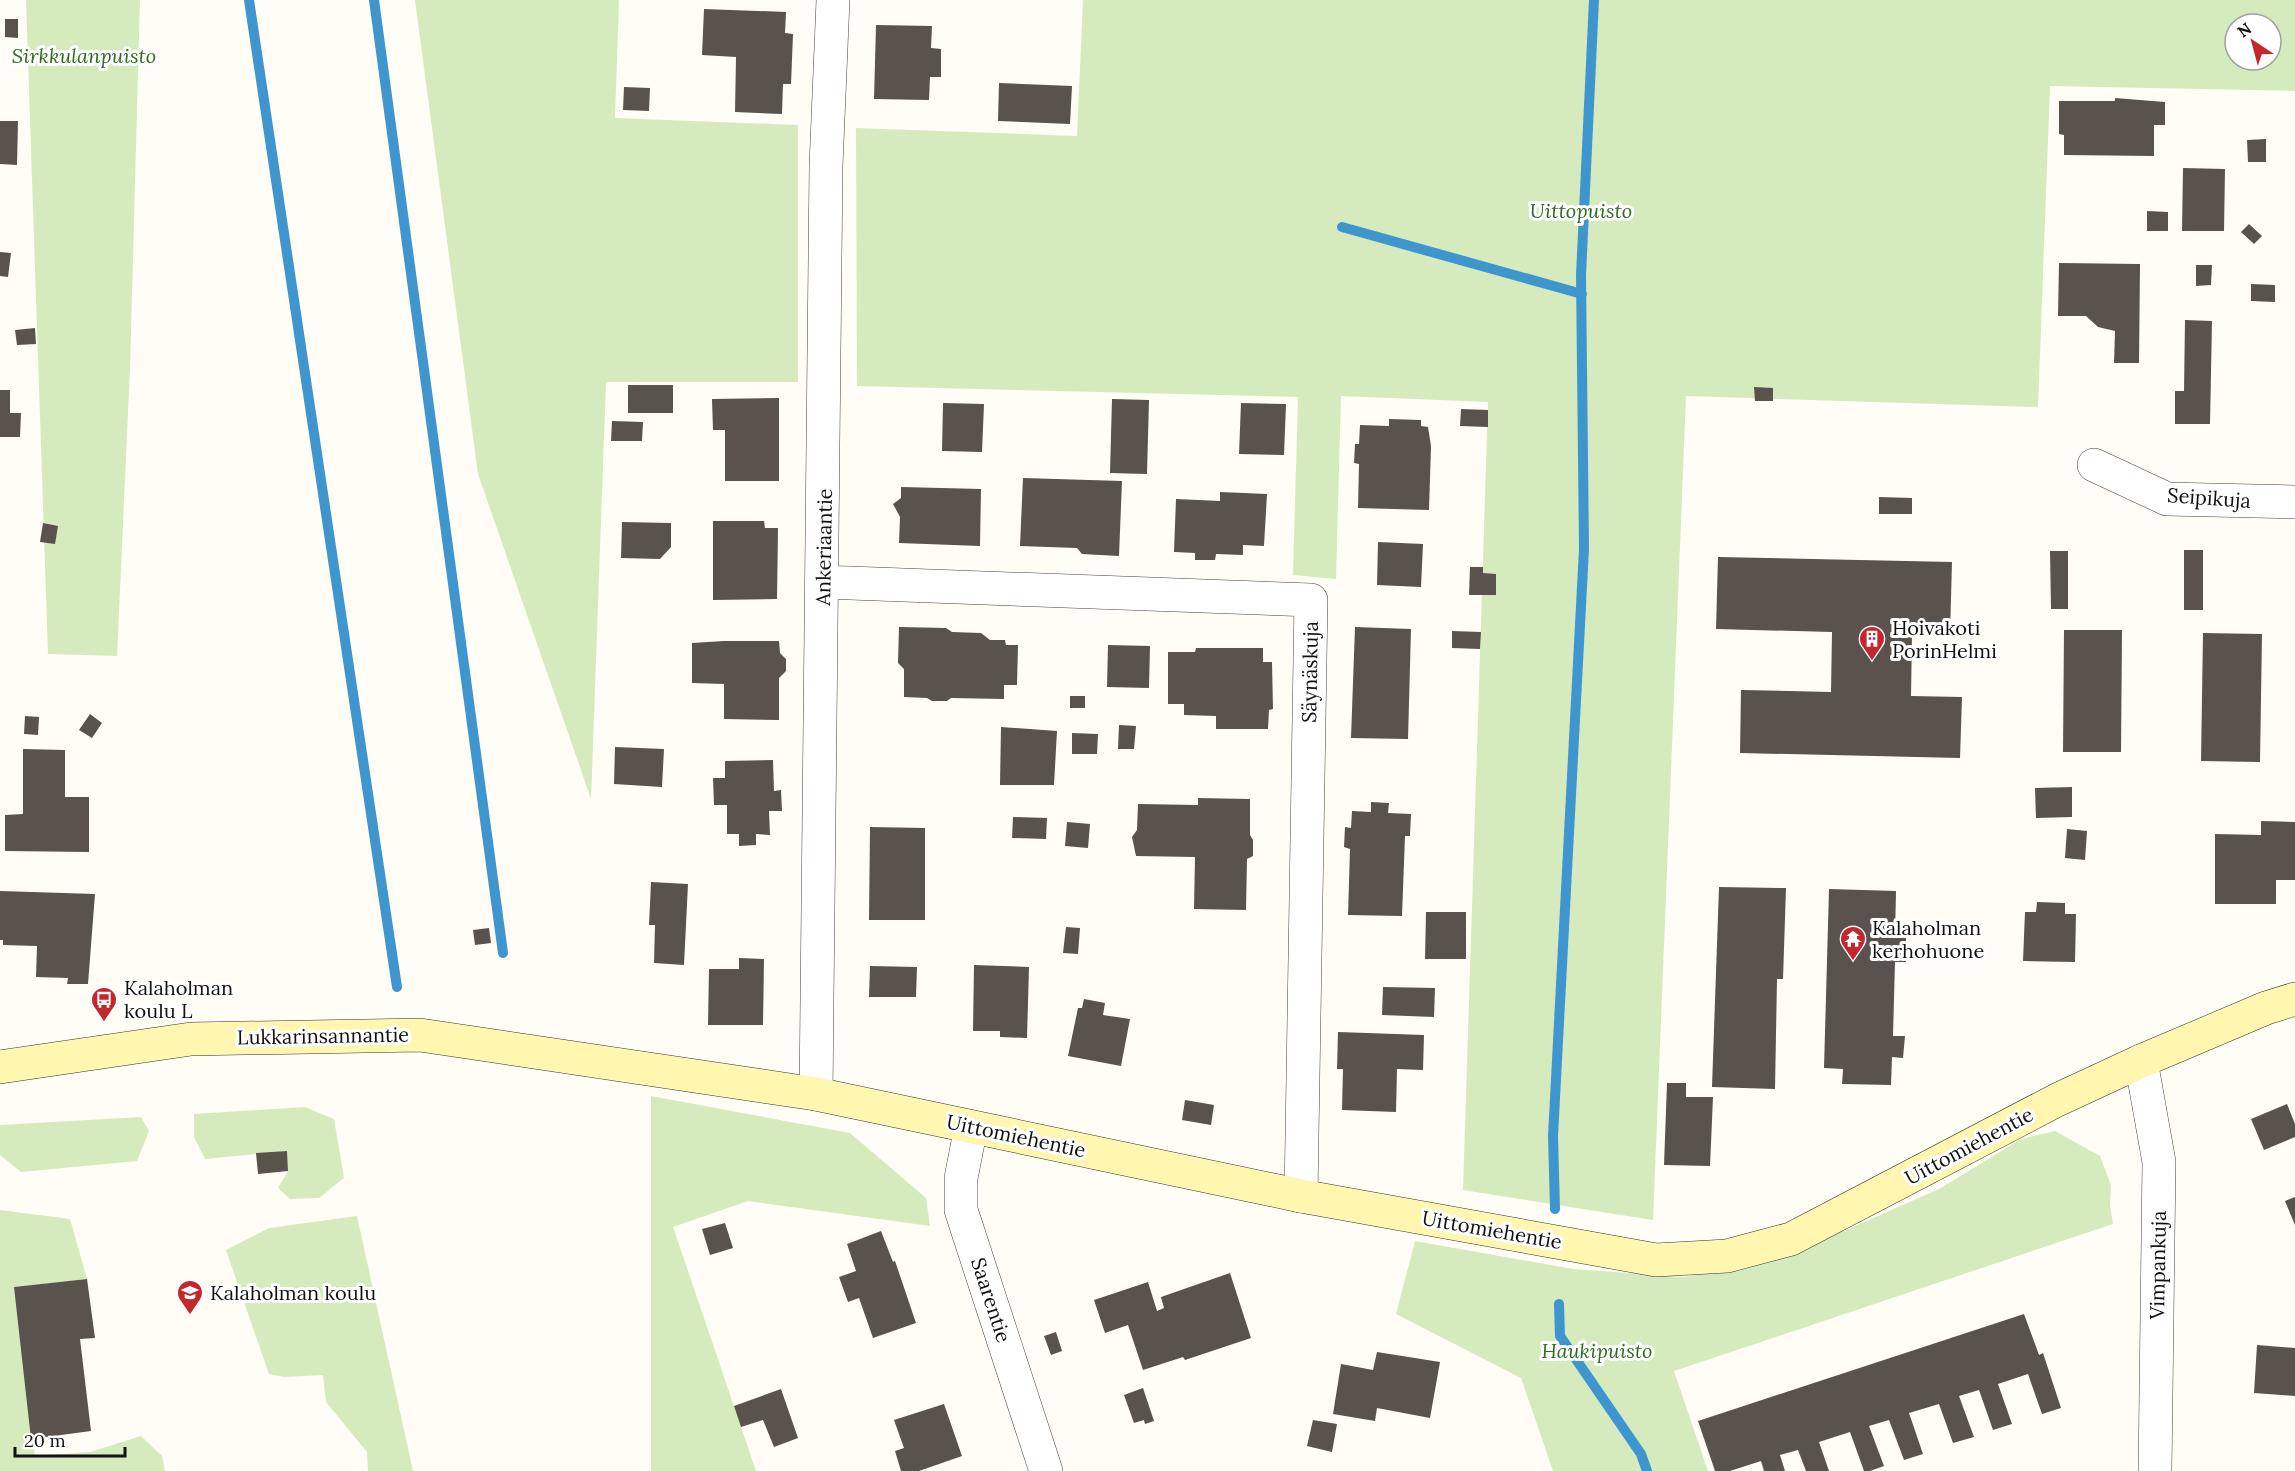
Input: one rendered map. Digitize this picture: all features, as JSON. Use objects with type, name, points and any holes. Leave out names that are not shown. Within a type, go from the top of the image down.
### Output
[{"type":"street","name":"Ankeriaantie","points":[[816,1094],[824,582],[826,166],[833,0]]},
{"type":"street","name":"Seipikuja","points":[[2094,465],[2168,499],[2295,502]]},
{"type":"street","name":"Säynäskuja","points":[[824,582],[1311,600],[1301,1196]]},
{"type":"street","name":"Uittomiehentie","points":[[646,1066],[816,1094],[1301,1196],[1656,1260],[1727,1256],[1791,1239],[2056,1100],[2141,1060],[2266,1008],[2295,999]]},
{"type":"street","name":"Lukkarinsannantie","points":[[0,1068],[191,1039],[420,1035],[646,1066]]},
{"type":"street","name":"Vimpankuja","points":[[2141,1060],[2159,1162],[2155,1471]]},
{"type":"street","name":"Saarentie","points":[[971,1127],[961,1178],[961,1210],[1046,1471]]},
{"type":"green space","name":"Sirkkulanpuisto","points":[[26,0],[140,0],[130,368],[117,656],[48,654]]},
{"type":"green space","points":[[415,0],[619,0],[615,118],[798,125],[798,382],[606,382],[591,799],[478,474]]},
{"type":"green space","name":"Uittopuisto","points":[[1083,0],[2295,0],[2295,91],[2050,86],[2038,407],[1686,396],[1653,1220],[1463,1190],[1488,402],[1341,396],[1336,579],[1293,575],[1298,397],[857,386],[856,128],[1077,136]]},
{"type":"green space","points":[[651,1096],[850,1133],[926,1198],[930,1226],[748,1201],[673,1227],[756,1471],[651,1471]]},
{"type":"green space","points":[[305,1107],[334,1119],[344,1178],[319,1198],[290,1199],[278,1188],[288,1171],[287,1151],[205,1159],[194,1137],[194,1114]]},
{"type":"green space","points":[[141,1117],[149,1131],[137,1161],[21,1172],[0,1155],[0,1125]]},
{"type":"green space","name":"Haukipuisto","points":[[2055,1131],[2100,1156],[2111,1185],[2110,1206],[2113,1224],[1674,1371],[1708,1471],[1553,1471],[1521,1378],[1396,1314],[1415,1241],[1573,1269],[1684,1277],[1787,1256],[1939,1189],[2021,1139]]},
{"type":"green space","points":[[0,1210],[70,1219],[87,1279],[14,1287],[35,1456],[90,1452],[141,1436],[162,1456],[165,1471],[0,1471]]},
{"type":"green space","points":[[357,1216],[413,1471],[368,1471],[367,1452],[326,1402],[323,1375],[284,1377],[269,1374],[226,1250],[269,1228]]},
{"type":"building","points":[[704,9],[786,12],[785,33],[793,34],[791,84],[783,84],[782,114],[735,112],[736,57],[702,55]]},
{"type":"building","points":[[5,19],[18,19],[18,38],[5,37]]},
{"type":"building","points":[[876,25],[932,26],[931,48],[941,49],[941,77],[930,77],[929,100],[874,99]]},
{"type":"building","points":[[999,83],[1072,86],[1070,124],[998,121]]},
{"type":"building","points":[[624,87],[650,88],[649,111],[623,110]]},
{"type":"building","points":[[2115,98],[2165,102],[2165,125],[2154,125],[2154,156],[2064,155],[2064,135],[2059,134],[2059,101],[2115,101]]},
{"type":"building","points":[[0,121],[18,121],[17,165],[0,164]]},
{"type":"building","points":[[2266,139],[2266,162],[2248,162],[2247,140]]},
{"type":"building","points":[[2183,168],[2225,169],[2224,231],[2182,231]]},
{"type":"building","points":[[2147,211],[2168,212],[2168,231],[2147,231]]},
{"type":"building","points":[[2249,224],[2262,236],[2254,244],[2241,232]]},
{"type":"building","points":[[0,252],[11,253],[8,277],[0,276]]},
{"type":"building","points":[[2059,263],[2140,264],[2139,363],[2114,363],[2115,331],[2098,327],[2086,316],[2058,316]]},
{"type":"building","points":[[2196,265],[2212,265],[2211,285],[2196,286]]},
{"type":"building","points":[[2251,284],[2275,285],[2275,302],[2251,301]]},
{"type":"building","points":[[2185,320],[2212,321],[2210,424],[2175,424],[2175,391],[2184,391]]},
{"type":"building","points":[[35,328],[36,344],[17,345],[15,330]]},
{"type":"building","points":[[628,385],[673,385],[673,413],[628,413]]},
{"type":"building","points":[[1754,387],[1773,388],[1773,401],[1755,401]]},
{"type":"building","points":[[0,390],[10,390],[10,413],[21,413],[20,437],[0,437]]},
{"type":"building","points":[[779,398],[779,481],[725,481],[725,430],[713,430],[712,399]]},
{"type":"building","points":[[1112,399],[1149,400],[1147,474],[1110,473]]},
{"type":"building","points":[[943,403],[984,404],[982,452],[942,451]]},
{"type":"building","points":[[1241,403],[1286,404],[1284,455],[1239,454]]},
{"type":"building","points":[[1461,409],[1488,410],[1488,427],[1460,426]]},
{"type":"building","points":[[1389,419],[1421,420],[1421,426],[1428,427],[1431,446],[1429,510],[1358,508],[1359,464],[1354,463],[1355,444],[1359,444],[1360,425],[1389,426]]},
{"type":"building","points":[[612,421],[643,422],[642,441],[611,441]]},
{"type":"building","points":[[1023,478],[1122,481],[1119,556],[1082,554],[1077,548],[1020,546]]},
{"type":"building","points":[[901,487],[981,489],[980,546],[899,543],[900,517],[893,504],[901,498]]},
{"type":"building","points":[[1220,492],[1267,494],[1264,546],[1243,545],[1243,555],[1216,554],[1215,560],[1195,560],[1195,553],[1174,552],[1176,499],[1220,501]]},
{"type":"building","points":[[1879,497],[1912,498],[1912,514],[1879,514]]},
{"type":"building","points":[[713,521],[764,521],[765,528],[778,528],[777,599],[713,600]]},
{"type":"building","points":[[622,522],[671,523],[671,547],[660,559],[621,558]]},
{"type":"building","points":[[43,523],[58,526],[55,544],[40,542]]},
{"type":"building","points":[[1378,542],[1423,544],[1421,587],[1377,585]]},
{"type":"building","points":[[2184,550],[2203,550],[2203,610],[2184,610]]},
{"type":"building","points":[[2050,551],[2068,551],[2068,609],[2051,609]]},
{"type":"building","name":"Hoivakoti PorinHelmi","points":[[1718,557],[1952,562],[1950,635],[1912,634],[1911,696],[1962,697],[1960,758],[1740,753],[1741,690],[1831,692],[1832,632],[1716,629]]},
{"type":"building","points":[[1470,567],[1483,567],[1483,573],[1496,574],[1496,595],[1469,595]]},
{"type":"building","points":[[899,627],[946,628],[952,632],[981,633],[990,640],[1005,640],[1006,645],[1018,645],[1017,685],[1004,685],[1004,699],[951,698],[947,701],[932,701],[927,698],[904,697],[904,669],[898,663]]},
{"type":"building","points":[[1355,627],[1411,629],[1408,739],[1351,738]]},
{"type":"building","points":[[2064,630],[2122,630],[2121,752],[2063,752]]},
{"type":"building","points":[[1452,631],[1481,632],[1480,649],[1452,648]]},
{"type":"building","points":[[2203,633],[2262,634],[2260,762],[2201,761]]},
{"type":"building","points":[[779,641],[780,653],[786,659],[786,671],[779,678],[779,720],[724,719],[724,684],[692,683],[692,643]]},
{"type":"building","points":[[1108,645],[1150,646],[1149,688],[1107,687]]},
{"type":"building","points":[[1196,648],[1263,648],[1263,662],[1272,662],[1273,709],[1269,710],[1268,729],[1216,729],[1216,716],[1184,715],[1184,704],[1168,704],[1168,652],[1195,652]]},
{"type":"building","points":[[1070,696],[1085,696],[1085,708],[1070,708]]},
{"type":"building","points":[[90,714],[102,723],[92,738],[79,730]]},
{"type":"building","points":[[25,716],[39,717],[38,735],[24,734]]},
{"type":"building","points":[[1119,725],[1136,726],[1134,749],[1118,749]]},
{"type":"building","points":[[1001,727],[1057,731],[1054,785],[1000,785]]},
{"type":"building","points":[[1072,733],[1098,734],[1097,754],[1072,754]]},
{"type":"building","points":[[615,747],[664,749],[662,787],[614,784]]},
{"type":"building","points":[[23,749],[65,750],[65,797],[89,797],[89,852],[5,851],[5,815],[23,814]]},
{"type":"building","points":[[773,760],[774,791],[781,790],[782,811],[769,811],[770,835],[756,834],[756,845],[739,846],[739,834],[727,834],[727,805],[714,805],[713,778],[725,778],[725,761]]},
{"type":"building","points":[[2072,787],[2072,817],[2036,818],[2035,788]]},
{"type":"building","points":[[1198,798],[1250,799],[1250,835],[1253,840],[1253,856],[1247,859],[1246,910],[1194,909],[1195,857],[1136,856],[1132,837],[1137,830],[1138,804],[1198,805]]},
{"type":"building","points":[[1371,802],[1389,803],[1388,813],[1411,814],[1410,836],[1405,836],[1402,916],[1348,915],[1350,849],[1344,847],[1345,827],[1351,828],[1352,811],[1371,812]]},
{"type":"building","points":[[1013,817],[1047,818],[1046,839],[1012,838]]},
{"type":"building","points":[[2261,821],[2295,822],[2295,880],[2276,880],[2276,904],[2215,904],[2215,834],[2261,835]]},
{"type":"building","points":[[1067,822],[1090,824],[1088,848],[1065,846]]},
{"type":"building","points":[[870,827],[925,828],[925,920],[869,920]]},
{"type":"building","points":[[2067,829],[2087,831],[2085,860],[2065,858]]},
{"type":"building","points":[[651,882],[688,884],[684,965],[654,963],[655,925],[649,925]]},
{"type":"building","points":[[1719,887],[1786,888],[1783,979],[1777,979],[1775,1089],[1712,1087]]},
{"type":"building","points":[[1829,889],[1896,891],[1895,937],[1906,938],[1906,962],[1895,962],[1893,1036],[1905,1036],[1903,1058],[1892,1057],[1891,1085],[1842,1084],[1843,1069],[1824,1068]]},
{"type":"building","points":[[0,891],[95,894],[88,984],[67,984],[68,978],[36,977],[37,946],[3,945],[3,940],[0,940]]},
{"type":"building","points":[[2037,902],[2065,903],[2065,914],[2076,914],[2075,962],[2023,961],[2025,912],[2036,912]]},
{"type":"building","points":[[1426,912],[1466,912],[1466,959],[1425,959]]},
{"type":"building","points":[[1066,927],[1080,928],[1078,954],[1063,953]]},
{"type":"building","points":[[489,928],[491,943],[475,945],[473,930]]},
{"type":"building","points":[[739,958],[764,959],[763,1025],[708,1025],[709,969],[739,969]]},
{"type":"building","points":[[974,965],[1029,967],[1027,1038],[1000,1037],[1000,1031],[973,1031]]},
{"type":"building","points":[[870,966],[917,967],[916,997],[869,997]]},
{"type":"building","points":[[1383,987],[1435,988],[1434,1017],[1382,1015]]},
{"type":"building","points":[[1084,999],[1105,1003],[1103,1015],[1130,1019],[1121,1066],[1068,1056],[1078,1008],[1082,1008]]},
{"type":"building","points":[[1338,1032],[1424,1035],[1423,1070],[1397,1069],[1396,1112],[1342,1110],[1343,1069],[1337,1069]]},
{"type":"building","points":[[1667,1083],[1686,1083],[1686,1097],[1713,1097],[1710,1166],[1664,1165]]},
{"type":"building","points":[[1185,1100],[1214,1105],[1211,1125],[1182,1120]]},
{"type":"building","points":[[2287,1104],[2295,1124],[2295,1137],[2264,1150],[2251,1119]]},
{"type":"building","points":[[287,1151],[288,1171],[258,1174],[256,1153]]},
{"type":"building","points":[[2295,1197],[2295,1225],[2285,1201]]},
{"type":"building","points":[[725,1223],[733,1248],[710,1255],[702,1229]]},
{"type":"building","points":[[881,1231],[893,1262],[895,1261],[916,1323],[873,1338],[859,1298],[848,1302],[839,1277],[856,1271],[847,1244]]},
{"type":"building","points":[[1230,1273],[1251,1338],[1185,1360],[1183,1357],[1143,1370],[1128,1325],[1105,1333],[1094,1300],[1148,1282],[1157,1311],[1164,1308],[1161,1297]]},
{"type":"building","points":[[87,1279],[95,1338],[80,1339],[91,1431],[31,1439],[14,1287]]},
{"type":"building","points":[[2024,1314],[2039,1355],[2043,1353],[2061,1408],[2042,1414],[2028,1374],[1998,1384],[2012,1424],[1993,1430],[1979,1390],[1959,1396],[1974,1437],[1953,1443],[1939,1404],[1909,1413],[1923,1454],[1904,1460],[1889,1420],[1869,1426],[1884,1466],[1870,1471],[1864,1471],[1850,1432],[1819,1442],[1829,1471],[1806,1471],[1798,1450],[1780,1455],[1785,1471],[1764,1471],[1761,1461],[1730,1471],[1715,1471],[1698,1421]]},
{"type":"building","points":[[1056,1332],[1062,1351],[1051,1355],[1044,1336]]},
{"type":"building","points":[[2257,1345],[2295,1348],[2295,1396],[2254,1393]]},
{"type":"building","points":[[1377,1352],[1440,1362],[1430,1418],[1377,1408],[1375,1421],[1333,1414],[1341,1364],[1373,1370]]},
{"type":"building","points":[[1143,1388],[1154,1421],[1145,1424],[1144,1420],[1134,1423],[1124,1395]]},
{"type":"building","points":[[781,1389],[798,1438],[774,1447],[763,1420],[741,1427],[734,1406]]},
{"type":"building","points":[[944,1404],[962,1456],[919,1471],[901,1471],[895,1451],[904,1448],[894,1420]]},
{"type":"building","points":[[1313,1420],[1337,1424],[1332,1452],[1307,1446]]},
{"type":"waterway","points":[[249,0],[397,987]]},
{"type":"waterway","points":[[374,0],[503,953]]},
{"type":"waterway","points":[[1555,1209],[1553,1136],[1584,549],[1581,275],[1594,0]]},
{"type":"waterway","points":[[1342,227],[1582,294]]},
{"type":"waterway","points":[[1559,1304],[1560,1336],[1641,1454],[1647,1471]]},
{"type":"place","name":"Hoivakoti PorinHelmi","points":[[1872,662]]},
{"type":"place","name":"Kalaholman kerhohuone","points":[[1853,962]]},
{"type":"place","name":"Kalaholman koulu L","points":[[104,1023]]},
{"type":"place","name":"Kalaholman koulu","points":[[190,1316]]}]
